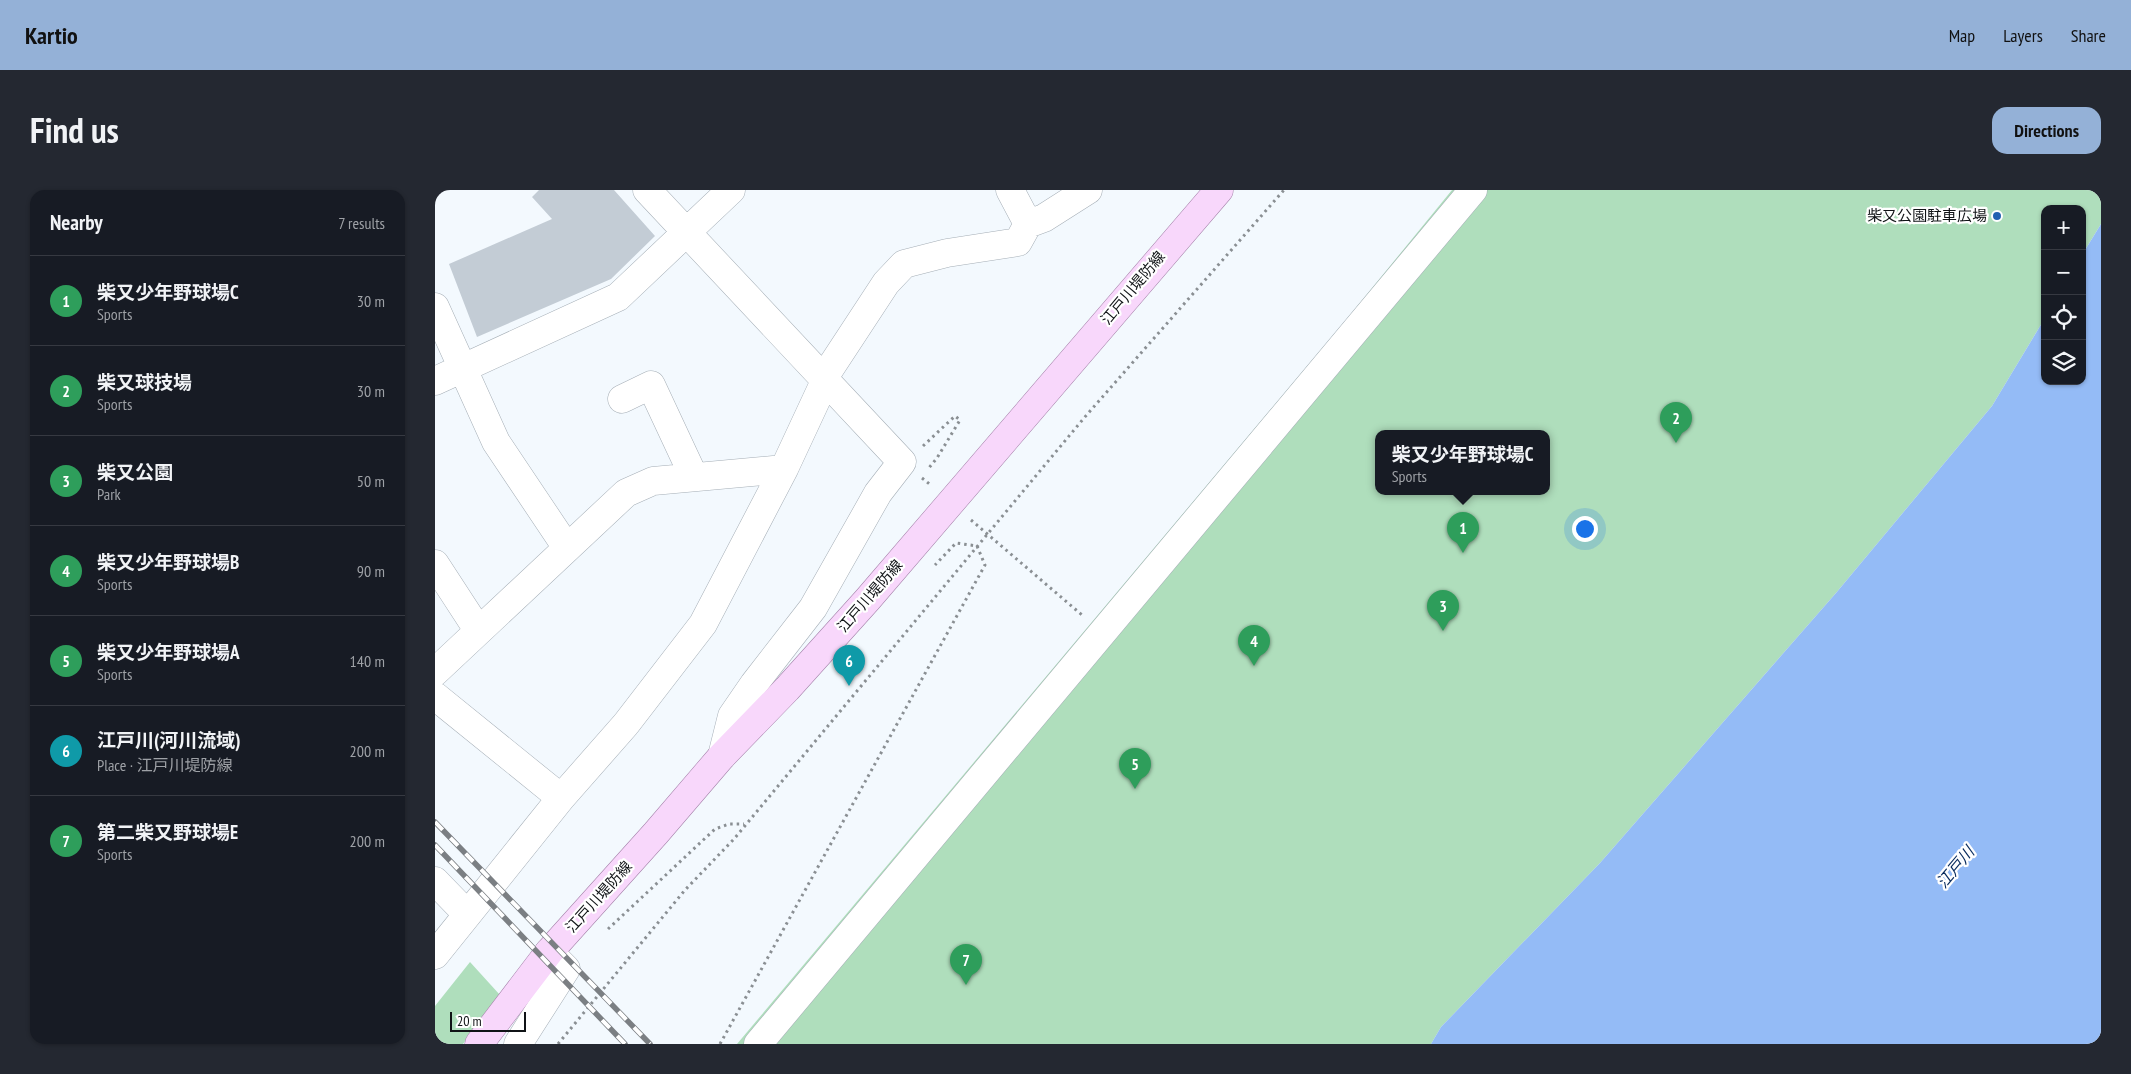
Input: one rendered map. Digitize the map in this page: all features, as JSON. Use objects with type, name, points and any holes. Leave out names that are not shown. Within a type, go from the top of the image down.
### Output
[{"type":"main road","name":"江戸川堤防線","points":[[479,1044],[549,952],[650,840],[722,756],[787,689],[868,599],[1219,190]]},
{"type":"street","points":[[647,190],[902,462],[878,493],[813,608],[754,684],[732,716],[722,756]]},
{"type":"street","points":[[435,381],[618,297],[731,190]]},
{"type":"street","points":[[1010,190],[1028,224]]},
{"type":"street","points":[[435,956],[561,798],[626,724],[703,624],[784,469],[824,380],[886,283],[905,264],[947,254],[1018,242],[1028,224],[1044,218],[1088,190]]},
{"type":"street","points":[[758,1044],[1473,190]]},
{"type":"street","points":[[435,307],[496,442],[567,548]]},
{"type":"street","points":[[622,399],[651,385],[694,477]]},
{"type":"street","points":[[435,672],[626,493],[653,481],[784,469]]},
{"type":"street","points":[[435,564],[478,630]]},
{"type":"street","points":[[435,696],[561,798]]},
{"type":"street","points":[[435,881],[467,914]]},
{"type":"street","points":[[517,1044],[566,969],[549,952]]},
{"type":"path","points":[[558,1044],[685,890],[734,839],[1084,418],[1283,190]]},
{"type":"path","points":[[977,526],[1076,611]]},
{"type":"path","points":[[720,1044],[985,565],[977,546]]},
{"type":"path","points":[[603,933],[678,866],[715,829],[729,824],[745,824]]},
{"type":"green space","points":[[1452,190],[2101,190],[2101,224],[2086,248],[2086,205],[2041,205],[2041,325],[1992,406],[1836,593],[1600,863],[1441,1027],[1431,1044],[737,1044],[1350,315]]},
{"type":"green space","points":[[470,962],[500,995],[463,1044],[435,1044],[435,1006]]},
{"type":"water","name":"江戸川","points":[[2101,224],[2101,1044],[1431,1044],[1441,1027],[1600,863],[1836,593],[1992,406],[2041,325],[2041,385],[2086,385],[2086,248]]},
{"type":"building","points":[[539,190],[614,190],[655,236],[611,279],[477,337],[449,264],[552,219],[532,197]]},
{"type":"railway","points":[[435,822],[650,1044]]},
{"type":"railway","points":[[435,845],[625,1044]]},
{"type":"place","name":"柴又公園駐車広場","points":[[1997,216]]},
{"type":"place","name":"柴又球技場","points":[[1676,443]]},
{"type":"place","name":"柴又少年野球場C","points":[[1463,553]]},
{"type":"place","name":"柴又公園","points":[[1443,631]]},
{"type":"place","name":"柴又少年野球場B","points":[[1254,666]]},
{"type":"place","name":"江戸川(河川流域)","points":[[849,686]]},
{"type":"place","name":"柴又少年野球場A","points":[[1135,789]]},
{"type":"place","name":"第二柴又野球場E","points":[[966,985]]}]
